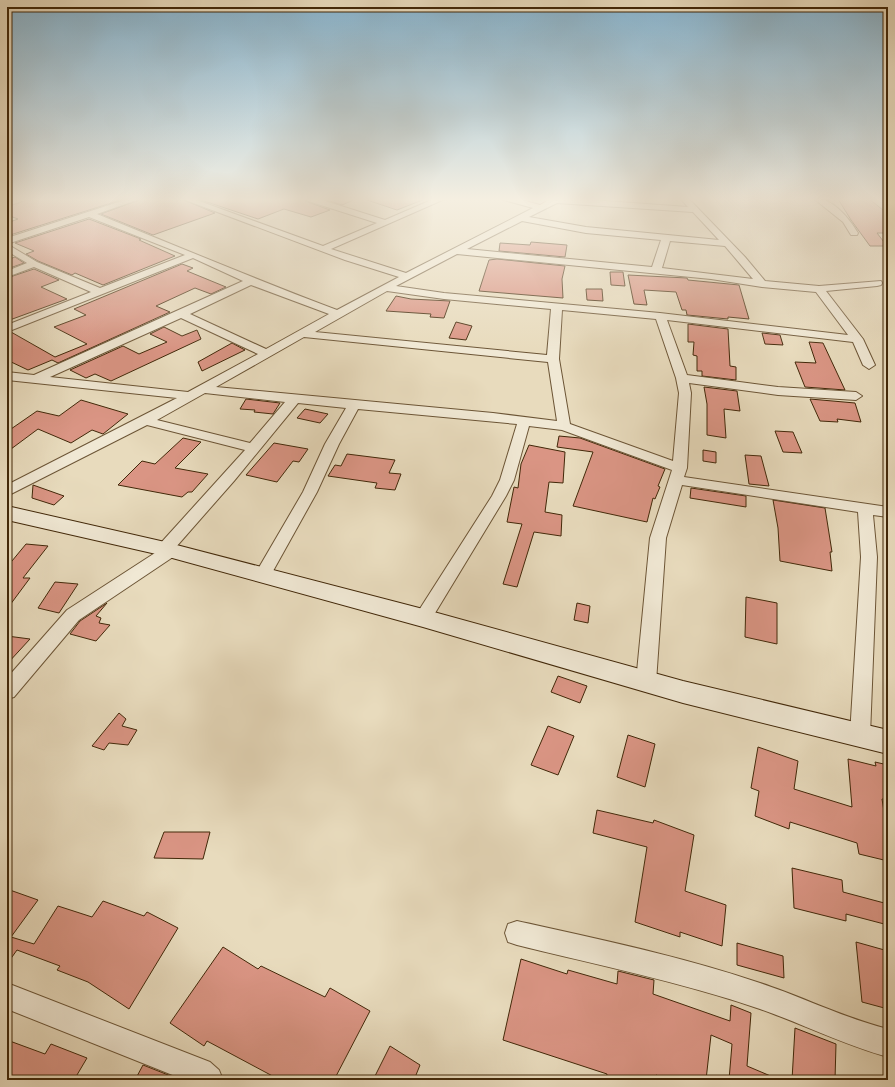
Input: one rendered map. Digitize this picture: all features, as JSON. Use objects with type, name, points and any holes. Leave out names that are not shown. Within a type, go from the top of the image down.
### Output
[{"type":"main road","points":[[7,513],[168,550],[424,618],[646,682],[888,742]]},
{"type":"street","points":[[10,249],[34,264],[100,292]]},
{"type":"street","points":[[175,249],[251,281],[338,314]]},
{"type":"street","points":[[322,249],[407,276]]},
{"type":"street","points":[[7,491],[145,421],[385,288],[461,249]]},
{"type":"street","points":[[656,270],[663,249]]},
{"type":"street","points":[[732,249],[762,284]]},
{"type":"street","points":[[456,251],[656,270],[762,284],[819,289],[877,283]]},
{"type":"street","points":[[7,329],[193,256]]},
{"type":"street","points":[[7,274],[34,264]]},
{"type":"street","points":[[34,380],[141,330],[182,314],[251,281]]},
{"type":"street","points":[[385,288],[444,296],[660,316],[857,339]]},
{"type":"street","points":[[819,289],[857,339],[869,365]]},
{"type":"street","points":[[557,306],[553,359],[564,426]]},
{"type":"street","points":[[182,314],[267,354]]},
{"type":"street","points":[[646,682],[658,538],[678,474],[685,393],[682,378],[660,316]]},
{"type":"street","points":[[304,334],[553,359]]},
{"type":"street","points":[[7,376],[190,396]]},
{"type":"street","points":[[682,378],[778,391],[856,396]]},
{"type":"street","points":[[203,389],[564,426],[678,474],[888,512]]},
{"type":"street","points":[[7,691],[73,615],[168,550],[294,398]]},
{"type":"street","points":[[262,576],[310,492],[332,444],[354,405]]},
{"type":"street","points":[[145,421],[253,448]]},
{"type":"street","points":[[424,618],[499,496],[507,480],[524,421]]},
{"type":"street","points":[[860,735],[869,557],[865,508]]},
{"type":"street","points":[[517,933],[640,962],[760,996],[842,1030],[888,1043]]},
{"type":"street","points":[[7,996],[200,1072],[209,1080]]},
{"type":"building","points":[[29,249],[159,249],[175,256],[103,285],[75,273],[72,275],[38,261],[26,254],[34,251]]},
{"type":"building","points":[[499,249],[566,249],[565,257],[499,251]]},
{"type":"building","points":[[15,257],[24,263],[7,269],[7,260]]},
{"type":"building","points":[[497,259],[565,266],[562,279],[563,298],[479,291],[489,260]]},
{"type":"building","points":[[182,264],[193,268],[187,271],[226,287],[211,294],[195,288],[156,306],[170,312],[58,363],[52,360],[28,370],[7,360],[7,333],[11,332],[55,357],[87,344],[54,327],[86,315],[74,309]]},
{"type":"building","points":[[34,269],[59,280],[41,287],[67,299],[7,321],[7,278]]},
{"type":"building","points":[[610,272],[623,272],[625,286],[611,285]]},
{"type":"building","points":[[628,275],[687,278],[688,280],[739,285],[749,319],[728,317],[728,319],[687,315],[686,310],[682,310],[676,292],[644,290],[647,305],[634,304]]},
{"type":"building","points":[[586,289],[602,289],[603,301],[587,300]]},
{"type":"building","points":[[396,296],[411,299],[450,301],[444,318],[430,317],[431,314],[386,311]]},
{"type":"building","points":[[456,322],[472,326],[466,340],[449,338]]},
{"type":"building","points":[[688,324],[728,329],[730,366],[736,367],[736,380],[702,376],[702,371],[697,371],[697,356],[693,355],[694,342],[688,342]]},
{"type":"building","points":[[164,327],[182,336],[197,330],[201,339],[111,381],[95,374],[86,378],[70,370],[123,346],[139,354],[167,342],[150,334]]},
{"type":"building","points":[[762,333],[780,335],[783,345],[765,344]]},
{"type":"building","points":[[809,342],[823,343],[845,390],[805,387],[795,362],[816,363]]},
{"type":"building","points":[[232,343],[245,350],[202,371],[198,362]]},
{"type":"building","points":[[704,387],[737,391],[740,411],[724,409],[726,438],[707,435],[707,404]]},
{"type":"building","points":[[246,399],[280,403],[273,414],[254,412],[255,410],[240,409]]},
{"type":"building","points":[[810,399],[855,403],[861,422],[837,419],[838,422],[820,421]]},
{"type":"building","points":[[81,400],[128,414],[103,434],[92,430],[71,443],[38,429],[7,452],[7,428],[11,429],[37,411],[59,416]]},
{"type":"building","points":[[305,409],[328,414],[320,423],[297,418]]},
{"type":"building","points":[[775,431],[793,432],[802,453],[783,452]]},
{"type":"building","points":[[559,436],[580,438],[665,469],[658,486],[660,487],[655,499],[653,498],[647,522],[573,506],[593,452],[557,447]]},
{"type":"building","points":[[183,438],[201,442],[175,468],[208,474],[192,492],[188,492],[182,497],[118,485],[142,461],[155,464]]},
{"type":"building","points":[[274,443],[308,449],[299,462],[293,461],[277,482],[246,475]]},
{"type":"building","points":[[529,445],[565,452],[563,483],[549,482],[545,512],[562,515],[561,536],[534,532],[517,587],[503,584],[522,524],[507,522],[514,487],[518,488],[521,464]]},
{"type":"building","points":[[703,450],[716,452],[716,463],[703,461]]},
{"type":"building","points":[[347,454],[395,460],[389,473],[401,474],[395,490],[375,488],[377,483],[328,476],[335,465],[341,466]]},
{"type":"building","points":[[745,455],[761,456],[769,486],[749,484]]},
{"type":"building","points":[[33,485],[64,496],[54,505],[32,498]]},
{"type":"building","points":[[691,488],[746,496],[746,507],[690,498]]},
{"type":"building","points":[[773,500],[825,508],[832,552],[830,552],[832,571],[780,561],[778,528]]},
{"type":"building","points":[[26,544],[48,546],[23,578],[30,578],[7,609],[7,567]]},
{"type":"building","points":[[55,582],[78,584],[59,613],[38,608]]},
{"type":"building","points":[[746,597],[777,603],[777,644],[745,637]]},
{"type":"building","points":[[107,603],[96,616],[101,618],[99,623],[110,625],[96,641],[70,634],[80,621]]},
{"type":"building","points":[[577,603],[590,606],[588,623],[574,620]]},
{"type":"building","points":[[7,636],[30,639],[7,664]]},
{"type":"building","points":[[558,676],[587,686],[580,703],[551,692]]},
{"type":"building","points":[[119,713],[126,719],[122,726],[137,730],[128,745],[109,743],[104,750],[92,746]]},
{"type":"building","points":[[548,726],[574,736],[558,775],[531,765]]},
{"type":"building","points":[[628,735],[655,744],[645,787],[617,777]]},
{"type":"building","points":[[758,747],[798,761],[794,789],[852,807],[848,759],[876,766],[875,762],[888,765],[888,799],[882,799],[888,836],[888,861],[859,854],[857,843],[790,822],[789,829],[755,816],[759,791],[751,788]]},
{"type":"building","points":[[597,810],[653,823],[654,820],[694,835],[685,891],[726,905],[722,946],[680,932],[680,937],[635,922],[647,847],[593,833]]},
{"type":"building","points":[[164,832],[210,832],[203,859],[154,858]]},
{"type":"building","points":[[792,868],[842,880],[843,892],[888,904],[888,925],[846,914],[846,921],[794,908]]},
{"type":"building","points":[[7,889],[38,900],[11,937],[34,944],[58,906],[92,917],[103,901],[144,916],[147,912],[178,928],[129,1009],[88,982],[57,970],[60,966],[17,950],[7,964]]},
{"type":"building","points":[[856,942],[888,951],[888,1009],[862,1002]]},
{"type":"building","points":[[737,943],[783,956],[784,978],[737,965]]},
{"type":"building","points":[[223,947],[258,969],[261,966],[325,997],[330,988],[370,1011],[334,1080],[280,1080],[207,1041],[204,1046],[170,1023]]},
{"type":"building","points":[[521,959],[567,974],[568,970],[617,984],[618,971],[654,980],[653,994],[730,1021],[731,1005],[751,1013],[747,1066],[780,1080],[729,1080],[732,1044],[711,1035],[706,1080],[668,1080],[656,1075],[655,1080],[606,1080],[607,1074],[503,1040]]},
{"type":"building","points":[[795,1028],[836,1044],[835,1080],[792,1080]]},
{"type":"building","points":[[7,1040],[45,1054],[51,1044],[87,1058],[74,1080],[7,1080]]},
{"type":"building","points":[[390,1046],[420,1065],[414,1080],[373,1080]]},
{"type":"building","points":[[143,1065],[181,1080],[135,1080]]}]
